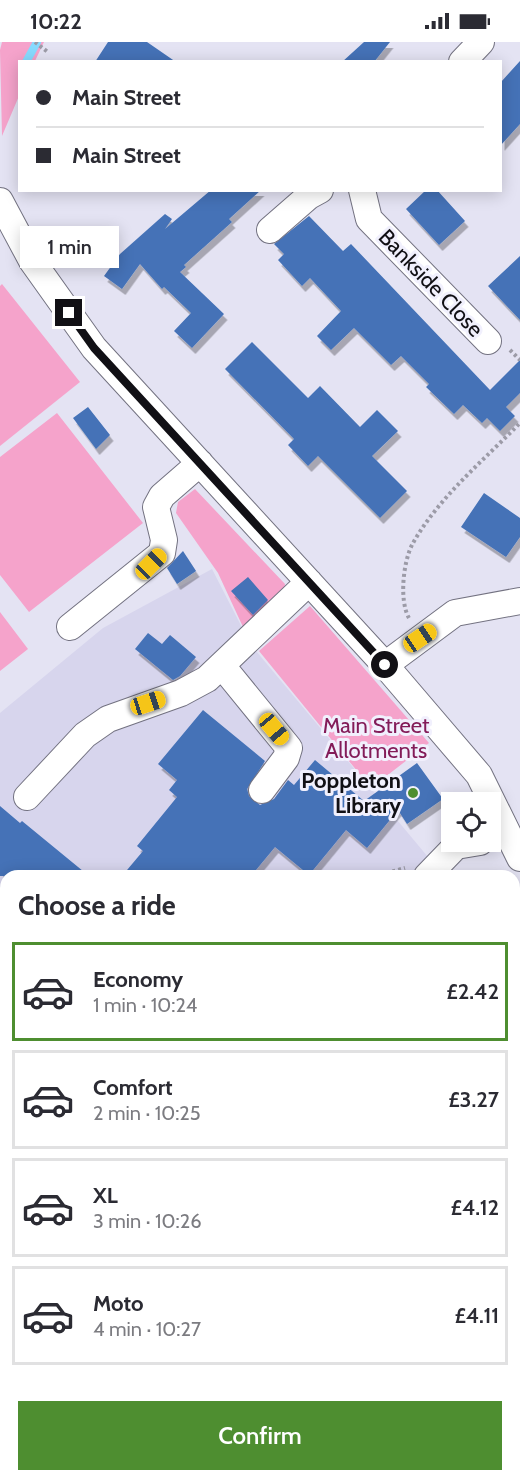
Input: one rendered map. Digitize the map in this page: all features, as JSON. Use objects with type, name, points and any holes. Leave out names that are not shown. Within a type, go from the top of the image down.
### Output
[{"type":"street","points":[[464,60],[482,42]]},
{"type":"street","points":[[270,230],[316,192]]},
{"type":"street","name":"Bankside Close","points":[[362,192],[369,219],[488,342]]},
{"type":"street","points":[[1,206],[32,261],[94,348],[385,665],[479,775],[507,845]]},
{"type":"street","points":[[70,627],[162,553],[164,540],[156,507],[162,496],[200,463]]},
{"type":"street","points":[[27,797],[85,735],[108,719],[181,693],[223,667],[309,582]]},
{"type":"street","points":[[385,665],[455,613],[520,600]]},
{"type":"street","points":[[223,667],[289,748],[286,758],[262,790]]},
{"type":"street","points":[[433,870],[450,852]]},
{"type":"path","points":[[35,42],[49,53]]},
{"type":"path","points":[[420,638],[404,608],[404,583],[412,544],[447,498],[520,423]]},
{"type":"shaded area","points":[[212,569],[251,645],[428,857],[417,870],[0,870],[0,713],[103,628]]},
{"type":"green space","points":[[2,42],[44,42],[35,60],[18,60],[18,98],[2,136],[0,50]]},
{"type":"green space","points":[[2,284],[80,382],[0,446],[0,286]]},
{"type":"green space","points":[[57,413],[143,523],[29,612],[0,575],[0,457]]},
{"type":"green space","points":[[195,489],[285,584],[284,591],[243,627],[218,573],[176,513],[178,502]]},
{"type":"green space","name":"Main Street Allotments","points":[[310,606],[429,743],[371,788],[259,651]]},
{"type":"green space","points":[[0,612],[28,649],[0,671]]},
{"type":"building","points":[[108,42],[147,42],[173,60],[96,60]]},
{"type":"building","points":[[364,42],[390,42],[376,60],[344,60]]},
{"type":"building","points":[[520,61],[520,124],[502,144],[502,81]]},
{"type":"building","points":[[209,192],[259,192],[229,219],[232,222],[184,265],[186,267],[180,272],[224,314],[192,348],[174,331],[191,313],[164,287],[162,289],[140,264],[122,289],[104,276],[120,254],[165,214],[172,219],[165,229]]},
{"type":"building","points":[[424,192],[439,192],[465,221],[439,245],[406,209]]},
{"type":"building","points":[[309,216],[343,251],[351,244],[490,390],[520,360],[520,393],[506,407],[515,416],[500,431],[487,418],[482,423],[463,405],[454,414],[426,387],[429,384],[401,356],[391,365],[354,328],[331,350],[317,336],[341,311],[310,278],[302,286],[278,260],[284,254],[274,244]]},
{"type":"building","points":[[520,256],[520,320],[488,286]]},
{"type":"building","points":[[252,342],[308,398],[320,386],[360,427],[377,410],[398,431],[372,456],[407,491],[380,518],[318,456],[308,466],[288,445],[294,439],[225,369]]},
{"type":"building","points":[[88,407],[110,435],[96,449],[73,418]]},
{"type":"building","points":[[484,493],[520,518],[520,537],[506,557],[461,527]]},
{"type":"building","points":[[183,551],[196,571],[177,584],[167,568]]},
{"type":"building","points":[[248,577],[268,600],[253,615],[231,591]]},
{"type":"building","points":[[148,633],[162,644],[170,635],[196,657],[180,676],[173,680],[135,649]]},
{"type":"building","points":[[203,710],[265,761],[247,789],[249,796],[260,805],[274,799],[288,780],[294,785],[315,760],[364,801],[417,763],[441,796],[441,800],[407,824],[398,810],[367,848],[346,830],[313,870],[303,870],[275,847],[256,870],[127,870],[143,851],[137,846],[177,797],[169,790],[177,780],[158,764]]},
{"type":"building","points":[[0,806],[82,870],[0,870]]},
{"type":"waterway","points":[[27,60],[37,42]]},
{"type":"place","name":"Poppleton Library","points":[[413,793]]},
{"type":"route","points":[[69,313],[94,348],[385,665]]}]
